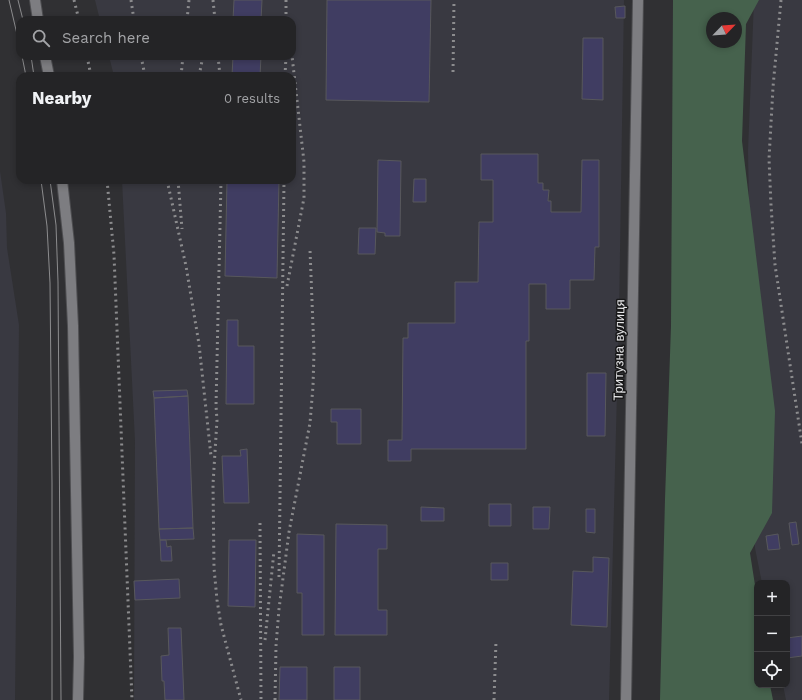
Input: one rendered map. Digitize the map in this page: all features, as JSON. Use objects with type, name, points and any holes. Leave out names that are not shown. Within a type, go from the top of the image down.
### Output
[{"type":"street","points":[[34,0],[37,16]]},
{"type":"street","name":"Тритузна вулиця","points":[[626,700],[638,0]]},
{"type":"street","points":[[46,60],[47,72]]},
{"type":"street","points":[[62,184],[69,243],[73,326],[79,657],[78,700]]},
{"type":"shaded area","points":[[95,0],[624,0],[619,315],[609,700],[134,700],[135,441],[122,184],[296,184],[296,72],[113,72],[110,60],[296,60],[296,16],[99,16]]},
{"type":"shaded area","points":[[754,0],[802,0],[802,700],[786,700],[784,688],[790,688],[790,580],[761,580],[755,548],[748,151]]},
{"type":"shaded area","points":[[0,171],[6,213],[7,248],[19,325],[15,700],[0,700]]},
{"type":"green space","points":[[673,0],[759,0],[746,24],[742,141],[775,411],[772,513],[750,553],[754,580],[754,688],[771,688],[773,700],[660,700],[671,326]]},
{"type":"building","points":[[234,0],[262,0],[261,16],[233,16]]},
{"type":"building","points":[[327,0],[431,0],[429,102],[326,100]]},
{"type":"building","points":[[625,6],[625,18],[616,18],[615,7]]},
{"type":"building","points":[[583,38],[603,38],[603,100],[582,99]]},
{"type":"building","points":[[233,60],[261,60],[260,72],[232,72]]},
{"type":"building","points":[[481,154],[538,154],[538,183],[543,183],[543,190],[549,190],[548,201],[551,201],[551,212],[581,212],[582,160],[599,160],[599,247],[595,247],[594,280],[570,280],[570,309],[546,309],[546,284],[529,284],[529,341],[526,341],[526,449],[411,449],[411,461],[388,461],[388,440],[402,440],[403,338],[408,338],[408,323],[455,323],[455,282],[478,282],[479,222],[493,222],[493,180],[481,180]]},
{"type":"building","points":[[378,160],[401,161],[400,236],[385,236],[385,233],[377,232]]},
{"type":"building","points":[[414,179],[426,179],[426,202],[413,202]]},
{"type":"building","points":[[227,184],[279,184],[277,278],[225,276]]},
{"type":"building","points":[[359,228],[376,228],[375,254],[358,254]]},
{"type":"building","points":[[227,320],[238,320],[238,346],[254,346],[254,404],[226,404]]},
{"type":"building","points":[[587,373],[606,373],[605,436],[587,436]]},
{"type":"building","points":[[187,390],[188,396],[154,398],[153,391]]},
{"type":"building","points":[[188,396],[193,528],[159,529],[154,398]]},
{"type":"building","points":[[331,409],[361,409],[361,444],[337,444],[337,422],[331,422]]},
{"type":"building","points":[[247,449],[249,503],[224,503],[222,456],[241,456],[240,450]]},
{"type":"building","points":[[489,504],[511,504],[511,526],[489,526]]},
{"type":"building","points":[[421,507],[444,508],[444,521],[421,521]]},
{"type":"building","points":[[533,507],[550,507],[549,529],[533,529]]},
{"type":"building","points":[[586,509],[595,509],[595,533],[586,532]]},
{"type":"building","points":[[796,522],[799,544],[792,545],[789,523]]},
{"type":"building","points":[[336,524],[387,525],[387,549],[378,549],[378,610],[387,610],[387,635],[335,635]]},
{"type":"building","points":[[193,528],[194,539],[160,540],[159,529]]},
{"type":"building","points":[[297,534],[324,535],[324,635],[302,635],[302,593],[297,593]]},
{"type":"building","points":[[778,534],[780,549],[768,550],[766,536]]},
{"type":"building","points":[[160,540],[166,540],[167,547],[171,546],[172,561],[161,561]]},
{"type":"building","points":[[229,540],[256,540],[255,607],[228,606]]},
{"type":"building","points":[[593,557],[609,558],[607,627],[571,625],[573,571],[593,572]]},
{"type":"building","points":[[491,563],[508,563],[508,580],[491,580]]},
{"type":"building","points":[[179,579],[180,598],[135,600],[134,581]]},
{"type":"building","points":[[168,628],[181,628],[184,700],[165,700],[164,681],[162,681],[161,656],[169,655]]},
{"type":"building","points":[[802,636],[802,656],[790,658],[790,638]]},
{"type":"building","points":[[280,667],[307,667],[307,700],[279,700]]},
{"type":"building","points":[[334,667],[360,667],[360,700],[334,700]]},
{"type":"tram line","points":[[9,0],[16,30]]},
{"type":"tram line","points":[[18,0],[22,16]]},
{"type":"tram line","points":[[23,60],[25,72]]},
{"type":"tram line","points":[[32,60],[33,72]]},
{"type":"tram line","points":[[42,184],[47,226],[50,283],[52,700]]},
{"type":"tram line","points":[[51,184],[56,225],[58,282],[61,700]]},
{"type":"railway","points":[[74,0],[78,16]]},
{"type":"railway","points":[[131,0],[133,16]]},
{"type":"railway","points":[[187,16],[189,0]]},
{"type":"railway","points":[[213,0],[215,16]]},
{"type":"railway","points":[[286,0],[286,16]]},
{"type":"railway","points":[[453,72],[454,0]]},
{"type":"railway","points":[[781,0],[773,87],[769,159],[771,205],[775,265],[802,444]]},
{"type":"railway","points":[[88,60],[90,72]]},
{"type":"railway","points":[[142,60],[144,72]]},
{"type":"railway","points":[[181,72],[183,60]]},
{"type":"railway","points":[[200,72],[202,60]]},
{"type":"railway","points":[[218,60],[220,72]]},
{"type":"railway","points":[[285,72],[286,60]]},
{"type":"railway","points":[[292,60],[294,72]]},
{"type":"railway","points":[[287,286],[304,198],[304,162],[296,91]]},
{"type":"railway","points":[[107,184],[114,255],[132,700]]},
{"type":"railway","points":[[168,184],[186,266],[199,344],[211,456]]},
{"type":"railway","points":[[178,184],[182,229]]},
{"type":"railway","points":[[221,184],[216,406],[217,420],[213,484],[214,568],[221,625],[241,700]]},
{"type":"railway","points":[[279,577],[284,184]]},
{"type":"railway","points":[[275,700],[276,646],[279,609],[289,532],[310,423],[313,386],[314,352],[310,250]]},
{"type":"railway","points":[[260,523],[261,700]]},
{"type":"railway","points":[[265,640],[274,551]]},
{"type":"railway","points":[[494,700],[496,641]]}]
